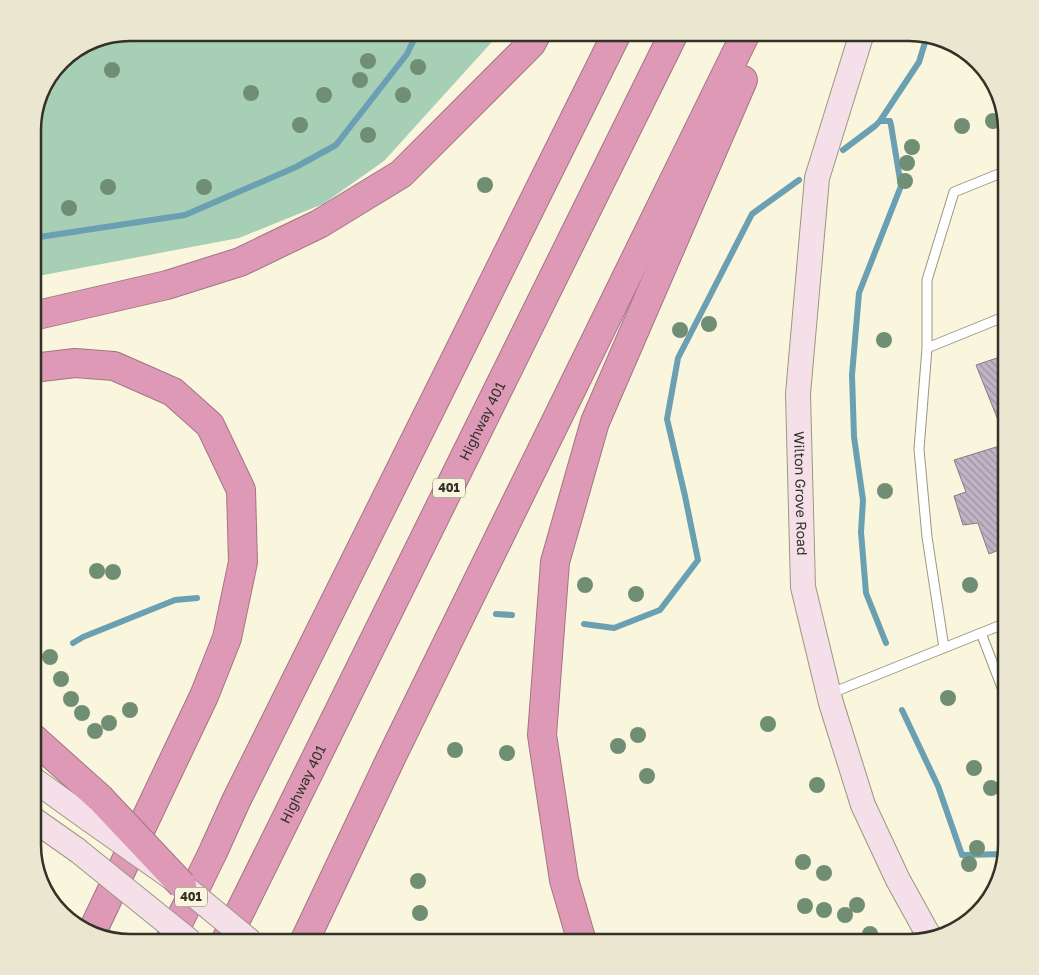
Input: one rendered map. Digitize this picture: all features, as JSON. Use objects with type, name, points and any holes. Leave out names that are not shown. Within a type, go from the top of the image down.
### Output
[{"type":"highway","points":[[41,314],[167,285],[240,262],[319,224],[400,174],[532,41]]},
{"type":"highway","name":"401","points":[[174,934],[236,801],[613,41]]},
{"type":"highway","name":"Highway 401","points":[[229,934],[670,41]]},
{"type":"highway","points":[[308,934],[391,758],[742,41]]},
{"type":"highway","points":[[580,934],[564,880],[542,736],[555,562],[595,422],[746,72],[753,41]]},
{"type":"highway","points":[[41,367],[75,363],[114,366],[173,392],[210,425],[241,490],[243,562],[226,638],[204,696],[95,926]]},
{"type":"highway","points":[[41,747],[95,809],[182,885]]},
{"type":"main road","name":"Wilton Grove Road","points":[[860,41],[817,178],[798,394],[803,586],[829,694],[863,804],[898,880],[927,932]]},
{"type":"main road","points":[[41,783],[95,809]]},
{"type":"main road","points":[[41,825],[77,850],[181,934]]},
{"type":"main road","points":[[182,885],[241,934]]},
{"type":"lane","points":[[944,648],[927,536],[919,449],[927,348],[927,280],[954,192],[998,174]]},
{"type":"lane","points":[[927,348],[998,319]]},
{"type":"lane","points":[[829,694],[998,626]]},
{"type":"lane","points":[[981,633],[998,677]]},
{"type":"green space","points":[[130,41],[493,41],[384,161],[323,204],[239,238],[41,275],[41,125],[44,107],[50,91],[63,72],[81,56],[96,48],[107,44]]},
{"type":"building","points":[[998,358],[998,420],[976,365]]},
{"type":"building","points":[[998,446],[998,550],[989,554],[978,523],[963,525],[954,496],[966,492],[954,460]]},
{"type":"waterway","points":[[41,237],[185,215],[296,167],[336,145],[407,54],[413,41]]},
{"type":"waterway","points":[[843,150],[880,121],[919,62],[925,43]]},
{"type":"waterway","points":[[880,121],[890,121],[901,186],[859,293],[852,375],[854,437],[863,500],[861,532],[866,593],[886,643]]},
{"type":"waterway","points":[[584,624],[614,628],[660,610],[698,560],[667,419],[678,358],[752,214],[799,180]]},
{"type":"waterway","points":[[73,643],[83,637],[175,600],[197,598]]},
{"type":"waterway","points":[[496,614],[512,615]]},
{"type":"waterway","points":[[902,710],[938,786],[962,855],[997,854]]}]
